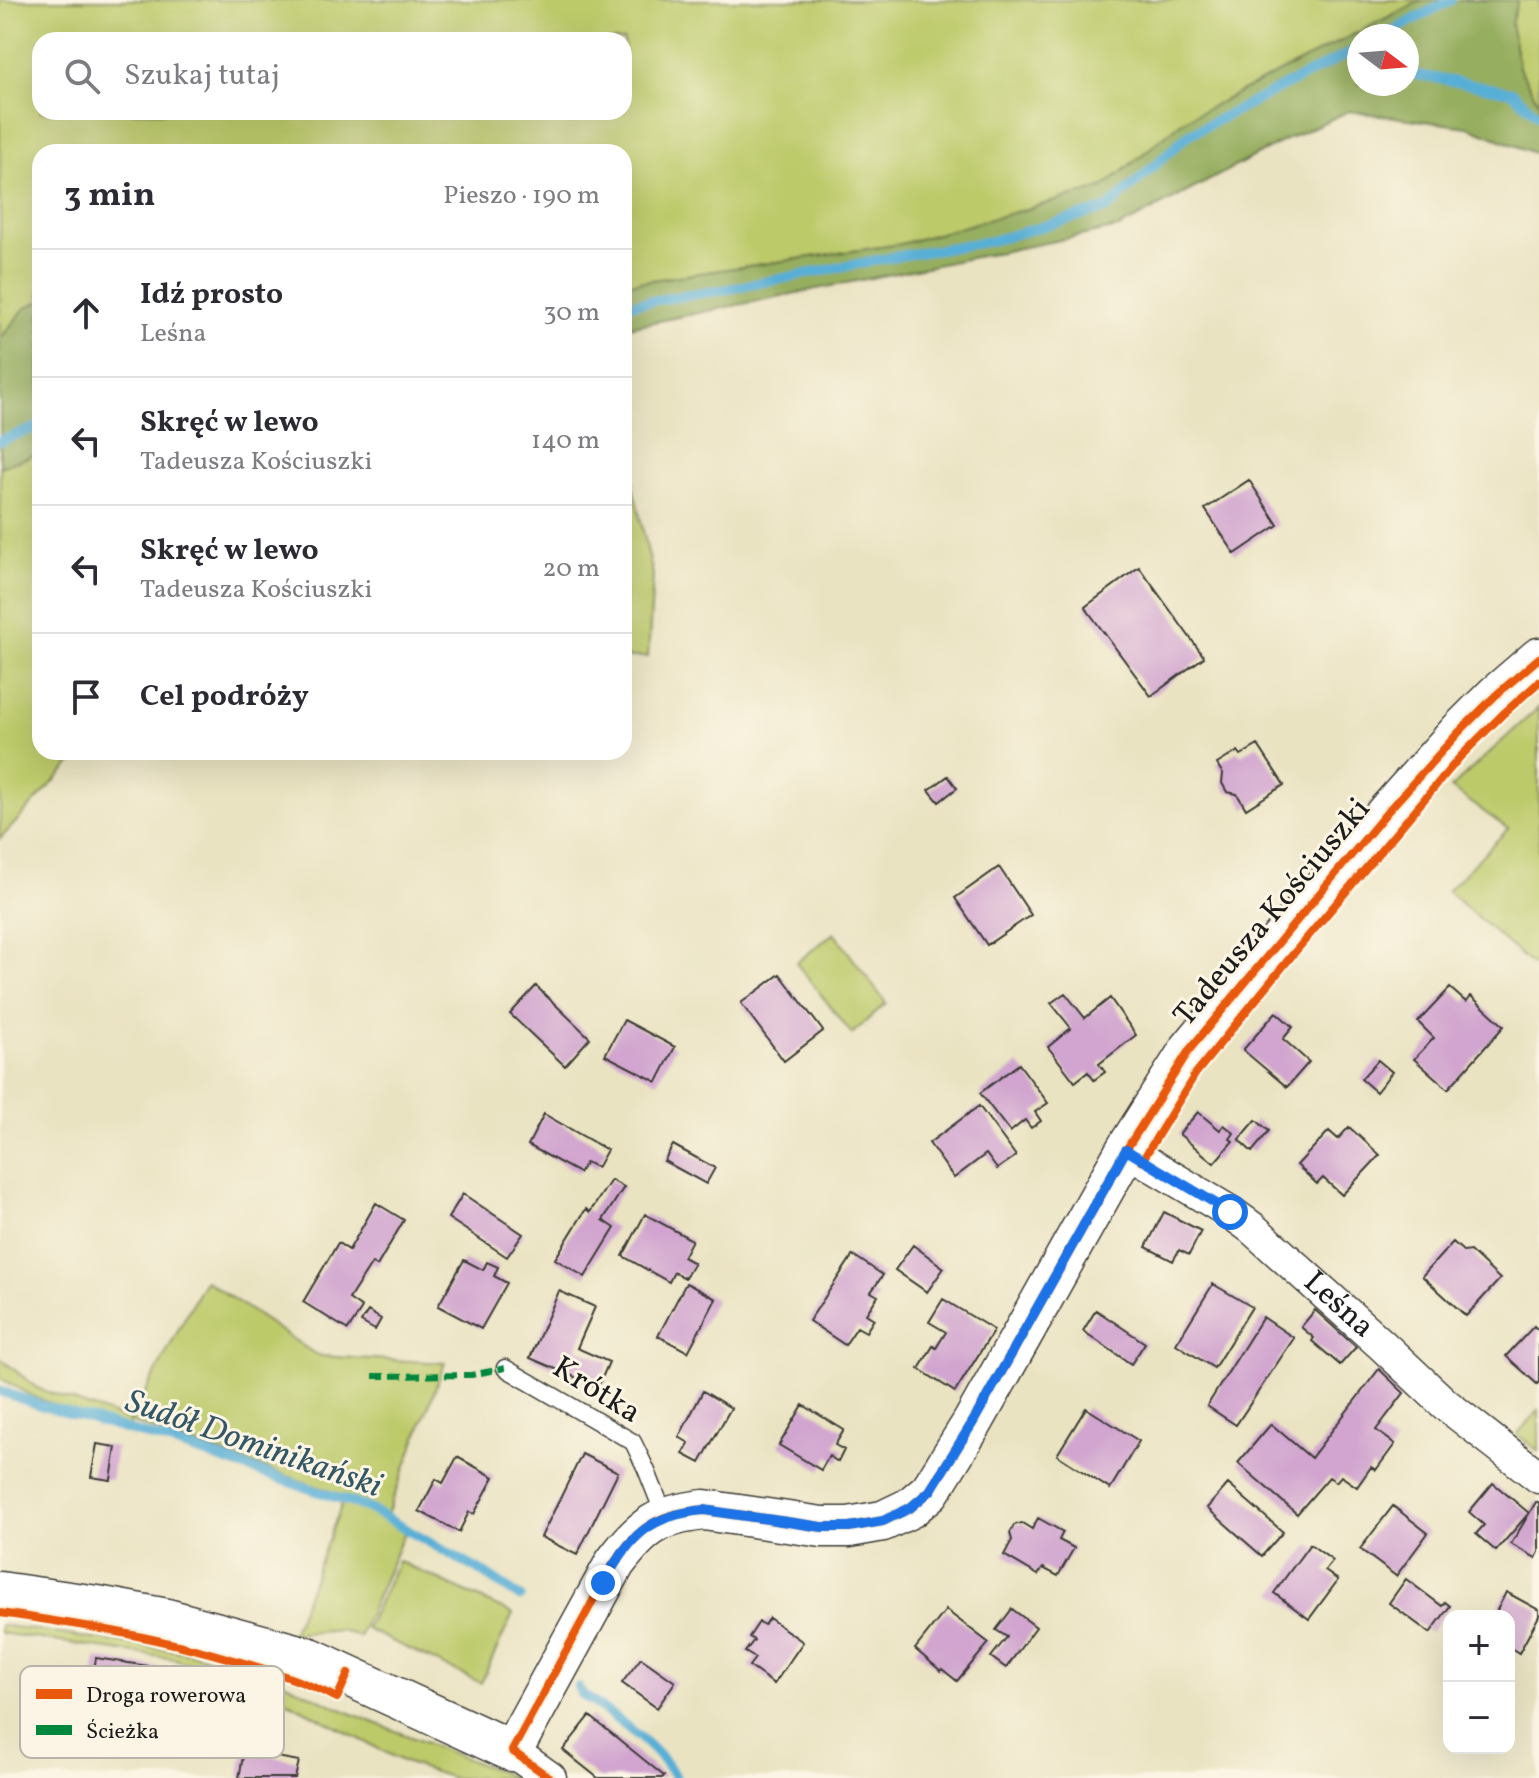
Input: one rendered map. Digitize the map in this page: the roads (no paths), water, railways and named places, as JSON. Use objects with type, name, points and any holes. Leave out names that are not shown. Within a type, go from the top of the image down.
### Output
[{"type":"street","name":"Tadeusza Kościuszki","points":[[512,1751],[615,1563],[645,1529],[665,1517],[704,1510],[822,1527],[849,1527],[883,1521],[910,1508],[930,1491],[966,1434],[1126,1150],[1190,1049],[1388,811],[1469,722],[1539,658]]},
{"type":"street","name":"Leśna","points":[[1126,1150],[1252,1228],[1445,1404],[1539,1477]]},
{"type":"street","points":[[0,1592],[167,1619],[310,1658],[512,1751],[550,1778]]},
{"type":"lane","name":"Krótka","points":[[505,1368],[633,1442],[665,1517]]},
{"type":"waterway","points":[[1406,24],[1451,0]]},
{"type":"waterway","points":[[632,304],[991,241],[1108,208],[1188,135],[1347,54]]},
{"type":"waterway","points":[[1419,75],[1512,92],[1539,116]]},
{"type":"waterway","points":[[0,441],[32,429]]},
{"type":"waterway","name":"Sudół Dominikański","points":[[0,1391],[170,1442],[368,1508],[484,1573],[520,1597]]},
{"type":"waterway","name":"Sudół Dominikański","points":[[578,1687],[582,1694],[646,1743],[676,1778]]}]
